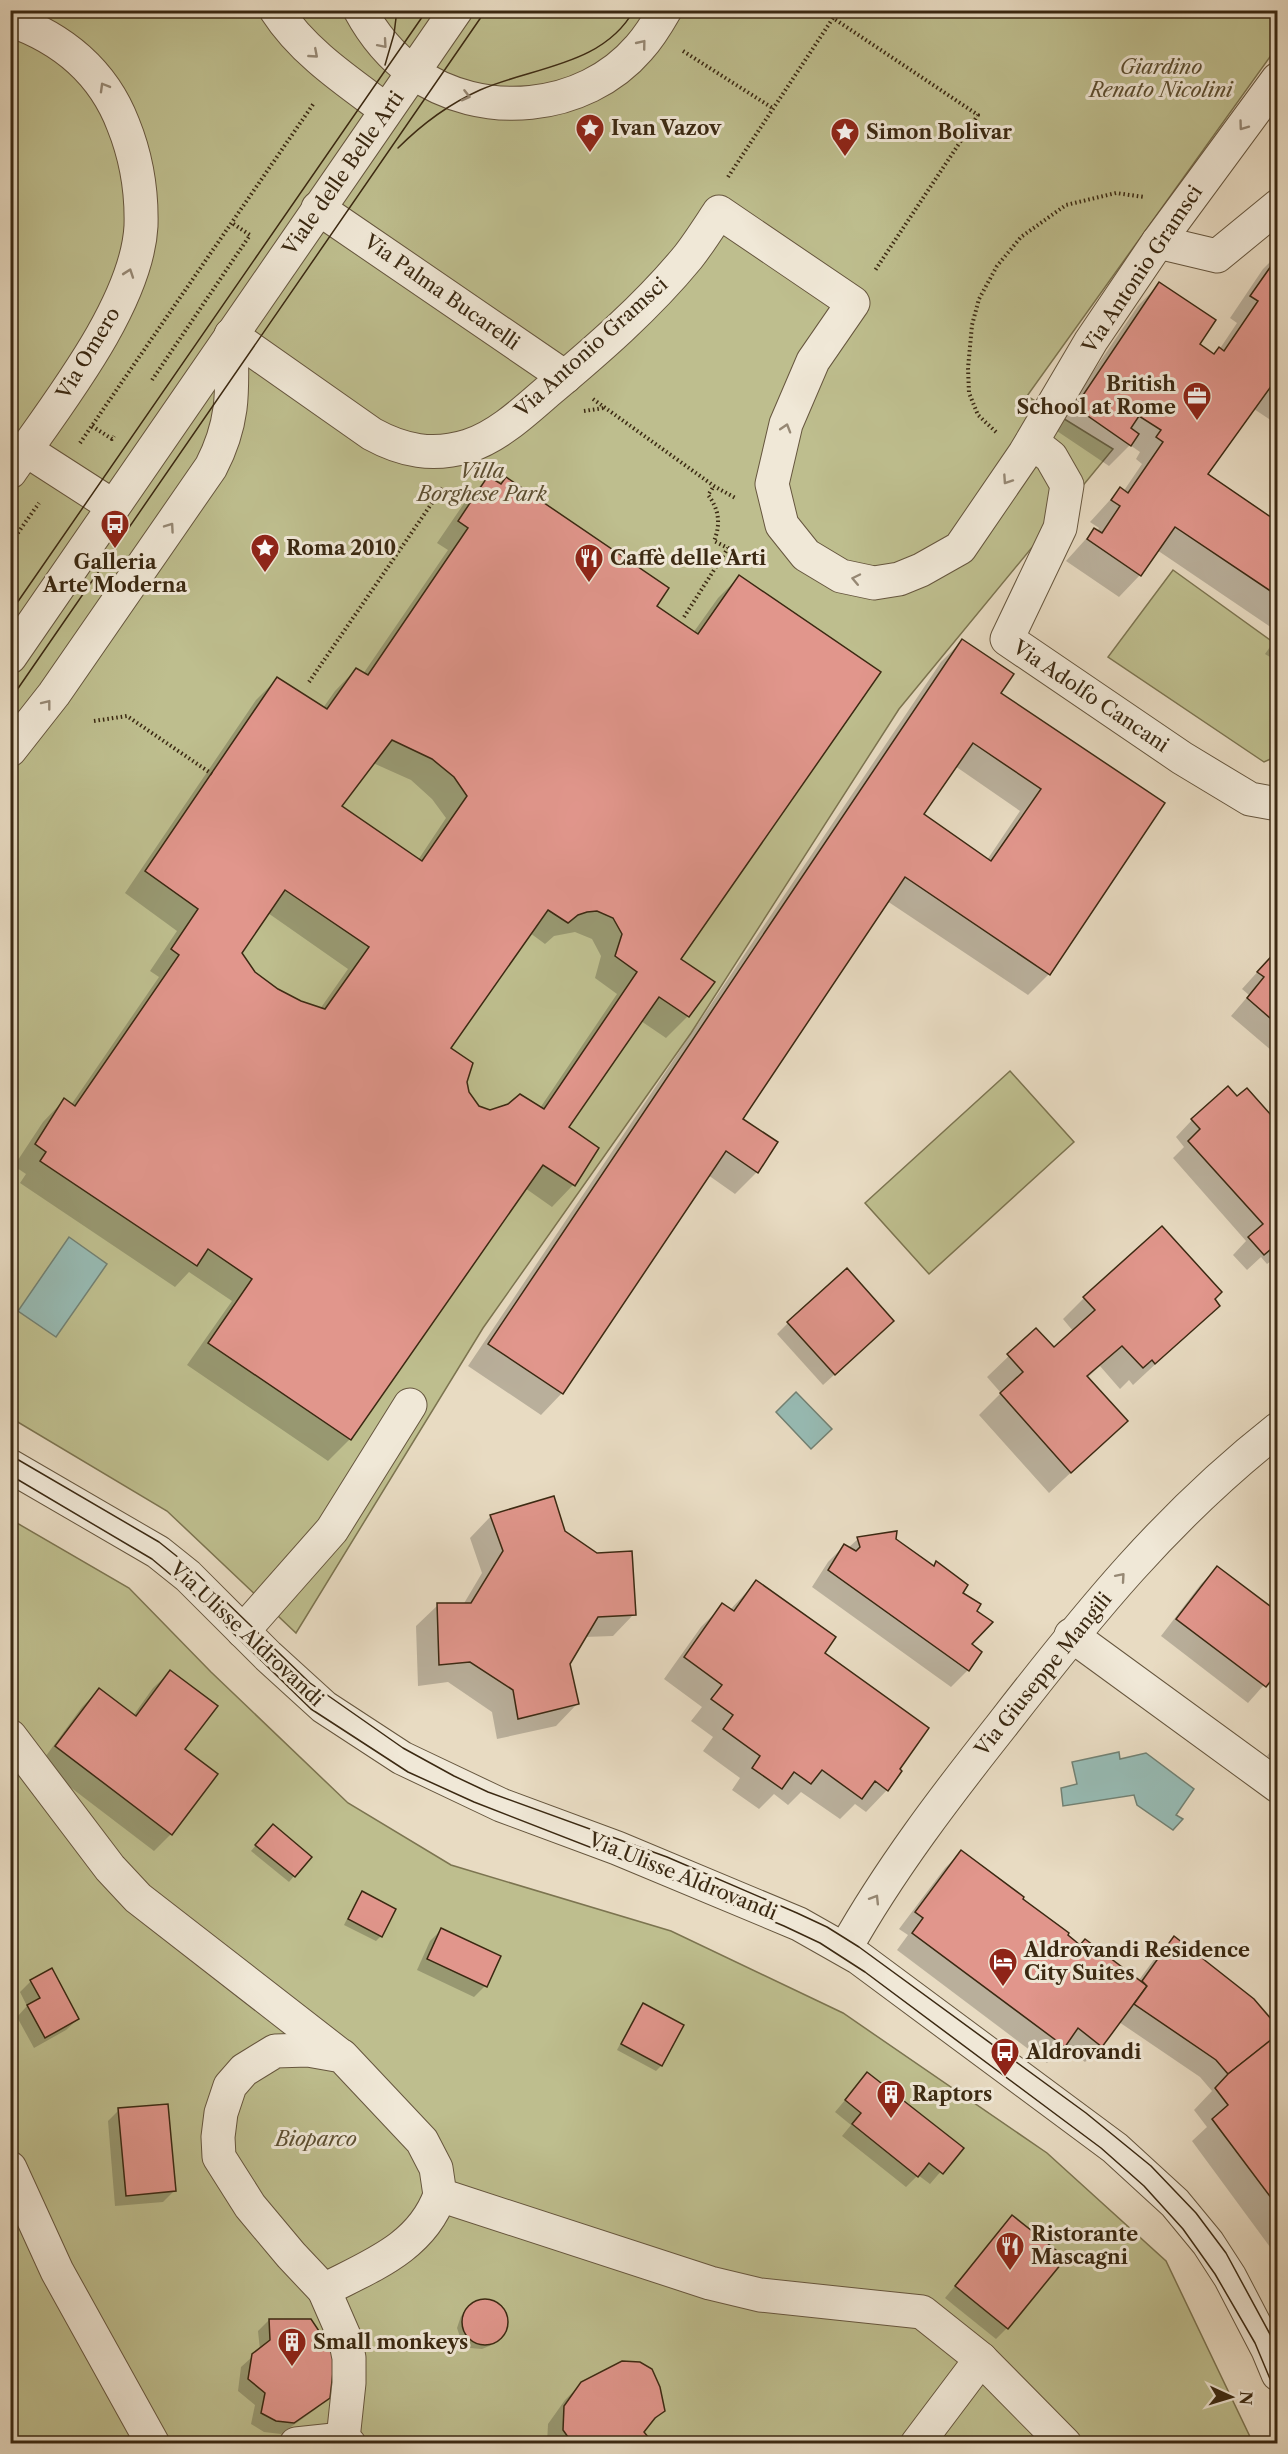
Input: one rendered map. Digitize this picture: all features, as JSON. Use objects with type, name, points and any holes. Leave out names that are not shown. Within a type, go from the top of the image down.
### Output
[{"type":"street","points":[[276,10],[294,36],[335,72],[386,110]]},
{"type":"street","points":[[360,10],[389,51],[413,72],[435,85],[466,97],[496,103],[541,101],[563,96],[604,77],[638,50],[658,21]]},
{"type":"street","name":"Viale delle Belle Arti","points":[[10,657],[456,10]]},
{"type":"street","name":"Via Omero","points":[[10,20],[52,39],[76,55],[99,78],[119,112],[133,148],[140,193],[141,227],[132,267],[117,306],[97,345],[18,461]]},
{"type":"street","name":"Via Antonio Gramsci","points":[[853,303],[813,361],[786,424],[772,484],[782,525],[806,555],[841,576],[873,583],[899,579],[921,570],[960,548],[1028,447],[1091,341],[1158,242],[1278,78]]},
{"type":"street","points":[[1158,242],[1217,256],[1278,206]]},
{"type":"street","name":"Via Palma Bucarelli","points":[[318,208],[565,377]]},
{"type":"street","points":[[719,212],[853,303]]},
{"type":"street","name":"Via Antonio Gramsci","points":[[231,335],[372,434],[407,450],[428,453],[470,446],[526,409],[565,377],[648,301],[689,256],[719,212]]},
{"type":"street","points":[[10,750],[54,694],[211,467],[222,444],[230,418],[231,335]]},
{"type":"street","name":"Via Adolfo Cancani","points":[[1028,447],[1051,457],[1067,485],[1060,528],[1007,639],[1182,758],[1250,799],[1278,804]]},
{"type":"street","points":[[18,461],[113,507]]},
{"type":"street","points":[[243,1631],[332,1530],[410,1405]]},
{"type":"street","name":"Via Giuseppe Mangili","points":[[845,1949],[915,1838],[1071,1635],[1160,1534],[1239,1460],[1278,1429]]},
{"type":"street","name":"Via Ulisse Aldrovandi","points":[[10,1466],[158,1552],[188,1576],[324,1707],[414,1764],[501,1805],[618,1848],[799,1923],[845,1949],[1115,2148],[1145,2174],[1192,2223],[1219,2258],[1251,2315],[1278,2374]]},
{"type":"street","points":[[1071,1635],[1278,1786]]},
{"type":"street","points":[[10,1736],[110,1868],[138,1898],[342,2056],[422,2140],[436,2168],[440,2195],[434,2211],[423,2227],[403,2247],[324,2290]]},
{"type":"street","points":[[296,2444],[346,2441],[349,2358],[345,2338],[324,2290],[291,2255],[250,2205],[219,2157],[220,2113],[230,2086],[244,2070],[275,2051],[308,2050],[342,2056]]},
{"type":"street","points":[[10,2168],[57,2271],[153,2444]]},
{"type":"street","points":[[440,2195],[710,2283],[760,2295],[922,2312],[981,2359],[1065,2444]]},
{"type":"street","points":[[917,2444],[981,2359]]},
{"type":"path","points":[[719,212],[721,187],[833,18],[978,116],[853,303]]},
{"type":"path","points":[[658,21],[774,109]]},
{"type":"path","points":[[78,446],[335,72]]},
{"type":"path","points":[[1028,447],[999,435],[978,414],[969,393],[968,368],[972,325],[979,299],[998,266],[1021,237],[1066,205],[1116,193],[1161,200],[1179,213]]},
{"type":"path","points":[[152,381],[250,235],[232,223]]},
{"type":"path","points":[[574,414],[604,408],[714,486],[708,495],[718,510],[718,526],[714,541],[728,549],[684,618]]},
{"type":"path","points":[[92,426],[112,439],[119,429]]},
{"type":"path","points":[[309,682],[445,485]]},
{"type":"path","points":[[10,544],[39,503]]},
{"type":"path","points":[[94,721],[127,716],[212,774]]},
{"type":"green space","name":"Villa Borghese Park","points":[[11,11],[1277,11],[1277,47],[1027,396],[1113,449],[899,709],[691,1033],[483,1328],[296,1633],[167,1511],[11,1418]]},
{"type":"green space","points":[[1173,570],[1277,645],[1277,756],[1264,762],[1108,657]]},
{"type":"green space","points":[[1010,1071],[1074,1142],[929,1274],[865,1203]]},
{"type":"green space","name":"Bioparco","points":[[10,1519],[129,1588],[211,1672],[348,1803],[451,1865],[671,1931],[843,2013],[1047,2153],[1166,2261],[1253,2443],[11,2443]]},
{"type":"water","points":[[69,1237],[107,1264],[56,1337],[18,1311]]},
{"type":"water","points":[[796,1392],[832,1429],[811,1449],[776,1412]]},
{"type":"water","points":[[1119,1752],[1120,1759],[1146,1753],[1194,1789],[1176,1815],[1183,1819],[1173,1830],[1137,1805],[1134,1795],[1063,1806],[1061,1788],[1077,1784],[1072,1762]]},
{"type":"building","name":"British School at Rome","points":[[1278,256],[1278,389],[1272,385],[1208,474],[1278,522],[1278,596],[1175,527],[1141,576],[1087,539],[1094,528],[1102,533],[1120,506],[1111,500],[1120,487],[1128,493],[1163,442],[1156,437],[1161,430],[1139,416],[1131,428],[1139,434],[1131,446],[1075,407],[1159,282],[1216,320],[1200,344],[1214,354],[1219,347],[1224,351],[1258,301],[1250,296]]},
{"type":"building","points":[[488,476],[501,484],[506,477],[669,588],[657,606],[698,634],[739,575],[881,672],[681,959],[715,982],[689,1017],[659,997],[569,1127],[599,1148],[575,1186],[543,1165],[351,1440],[208,1343],[252,1279],[208,1249],[197,1266],[40,1161],[46,1152],[35,1144],[64,1098],[75,1106],[179,955],[171,949],[198,909],[145,871],[277,677],[327,709],[356,668],[368,675],[468,528],[458,521]],"holes":[[[392,740],[432,759],[454,777],[467,796],[422,861],[342,806]],[[285,890],[369,947],[325,1009],[301,1001],[278,989],[255,972],[242,953]],[[548,910],[568,923],[578,915],[587,912],[597,911],[613,918],[622,934],[615,956],[637,972],[544,1109],[520,1094],[508,1104],[490,1110],[479,1106],[469,1092],[467,1082],[473,1063],[451,1048]]]},
{"type":"building","points":[[962,639],[1014,674],[1001,693],[1165,803],[1050,975],[905,877],[743,1119],[778,1142],[758,1173],[726,1151],[563,1394],[488,1344]],"holes":[[[973,743],[1041,789],[991,861],[924,814]]]},
{"type":"building","points":[[1278,949],[1278,1025],[1247,998],[1264,977],[1257,972]]},
{"type":"building","points":[[1228,1086],[1237,1096],[1247,1088],[1278,1123],[1278,1243],[1264,1255],[1248,1237],[1263,1224],[1188,1141],[1200,1129],[1191,1119]]},
{"type":"building","points":[[1162,1226],[1222,1292],[1215,1299],[1220,1306],[1155,1364],[1152,1360],[1143,1368],[1122,1346],[1087,1376],[1128,1421],[1071,1473],[1000,1393],[1023,1372],[1007,1354],[1036,1328],[1054,1347],[1095,1310],[1083,1297]]},
{"type":"building","points":[[847,1268],[894,1321],[835,1375],[787,1322]]},
{"type":"building","points":[[554,1496],[565,1531],[597,1553],[632,1551],[636,1615],[598,1617],[570,1664],[579,1704],[518,1719],[513,1690],[470,1662],[439,1665],[437,1603],[471,1603],[503,1551],[490,1515]]},
{"type":"building","points":[[897,1531],[896,1539],[934,1566],[936,1561],[968,1585],[963,1593],[981,1604],[977,1611],[993,1622],[972,1644],[982,1652],[969,1671],[828,1570],[844,1544],[856,1551],[860,1547],[857,1537]]},
{"type":"building","points":[[1217,1566],[1278,1612],[1278,1672],[1266,1687],[1176,1619]]},
{"type":"building","points":[[756,1580],[836,1637],[825,1653],[929,1728],[900,1769],[902,1771],[888,1791],[875,1781],[862,1799],[822,1770],[811,1784],[794,1772],[782,1789],[752,1768],[760,1756],[723,1729],[733,1715],[711,1699],[722,1685],[684,1657],[722,1603],[734,1611]]},
{"type":"building","points":[[170,1670],[218,1706],[185,1749],[218,1774],[172,1835],[55,1746],[99,1688],[136,1716]]},
{"type":"building","points":[[273,1824],[312,1857],[295,1877],[255,1845]]},
{"type":"building","points":[[961,1850],[1024,1897],[1023,1899],[1069,1933],[1068,1935],[1080,1945],[1085,1939],[1147,1986],[1102,2047],[1078,2028],[1065,2047],[912,1933],[923,1918],[915,1912]]},
{"type":"building","points":[[362,1891],[396,1909],[382,1937],[348,1919]]},
{"type":"building","points":[[441,1928],[501,1956],[487,1987],[427,1959]]},
{"type":"building","points":[[1174,1936],[1254,1999],[1278,2027],[1278,2035],[1228,2074],[1216,2060],[1134,2004],[1147,1986],[1142,1981]]},
{"type":"building","points":[[52,1968],[79,2019],[45,2038],[27,2005],[40,1998],[30,1980]]},
{"type":"building","points":[[643,2003],[684,2025],[662,2066],[621,2044]]},
{"type":"building","points":[[1277,2035],[1278,2207],[1212,2119],[1228,2105],[1215,2088],[1228,2074]]},
{"type":"building","name":"Raptors","points":[[867,2072],[964,2148],[943,2174],[929,2163],[918,2177],[852,2124],[861,2113],[845,2100]]},
{"type":"building","points":[[168,2104],[176,2191],[126,2196],[118,2108]]},
{"type":"building","name":"Ristorante Mascagni","points":[[1012,2215],[1066,2258],[1008,2329],[955,2286]]},
{"type":"building","points":[[485,2299],[501,2306],[508,2322],[501,2338],[485,2345],[469,2338],[462,2322],[469,2306]]},
{"type":"building","name":"Small monkeys","points":[[269,2319],[311,2319],[335,2355],[330,2398],[294,2423],[276,2421],[261,2413],[265,2393],[248,2379],[252,2354],[270,2340]]},
{"type":"building","points":[[622,2361],[640,2362],[652,2369],[660,2387],[665,2411],[655,2418],[644,2432],[649,2438],[641,2444],[573,2444],[563,2430],[564,2406],[581,2382]]},
{"type":"tram line","points":[[385,65],[394,34],[397,10]]},
{"type":"tram line","points":[[10,613],[427,10]]},
{"type":"tram line","points":[[10,700],[486,10]]},
{"type":"tram line","points":[[398,148],[436,116],[480,90],[565,62],[604,43],[621,29],[634,10]]},
{"type":"tram line","points":[[10,1455],[159,1542],[189,1566],[310,1683],[403,1748],[488,1792],[667,1857],[797,1913],[827,1927],[859,1947],[1086,2113],[1151,2166],[1196,2213],[1226,2253],[1278,2349]]},
{"type":"tram line","points":[[10,1475],[152,1559],[189,1590],[311,1709],[408,1772],[474,1802],[659,1874],[784,1926],[820,1943],[865,1972],[1101,2148],[1144,2186],[1183,2229],[1215,2274],[1255,2343],[1278,2398]]},
{"type":"place","name":"Ivan Vazov","points":[[590,154]]},
{"type":"place","name":"Simon Bolivar","points":[[845,158]]},
{"type":"place","name":"British School at Rome","points":[[1197,422]]},
{"type":"place","name":"Galleria Arte Moderna","points":[[115,550]]},
{"type":"place","name":"Roma 2010","points":[[265,574]]},
{"type":"place","name":"Caffè delle Arti","points":[[589,584]]},
{"type":"place","name":"Aldrovandi Residence City Suites","points":[[1003,1988]]},
{"type":"place","name":"Aldrovandi","points":[[1005,2078]]},
{"type":"place","name":"Raptors","points":[[891,2120]]},
{"type":"place","name":"Ristorante Mascagni","points":[[1010,2272]]},
{"type":"place","name":"Small monkeys","points":[[292,2368]]},
{"type":"park label","name":"Giardino Renato Nicolini","points":[[1161,78]]}]
